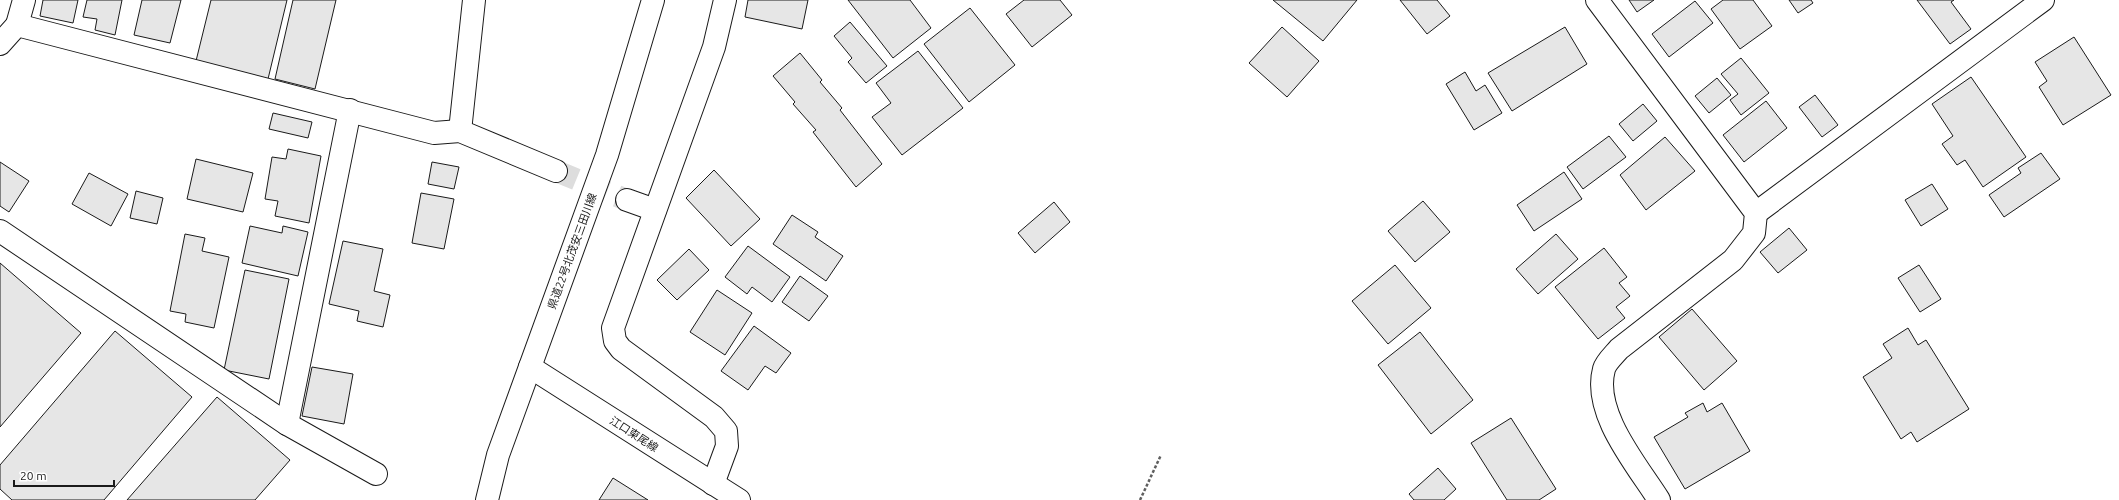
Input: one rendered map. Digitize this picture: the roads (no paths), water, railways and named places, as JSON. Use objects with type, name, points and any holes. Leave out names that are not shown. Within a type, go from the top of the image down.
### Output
[{"type":"street","points":[[0,44],[17,25],[24,0]]},
{"type":"street","points":[[460,131],[474,0]]},
{"type":"street","name":"県道22号北茂安三田川線","points":[[487,500],[498,455],[607,155],[653,0]]},
{"type":"street","points":[[713,484],[727,446],[726,431],[714,418],[621,349],[615,341],[613,328],[714,47],[725,0]]},
{"type":"street","points":[[1597,0],[1756,213],[1754,233],[1733,260],[1619,349],[1604,368],[1602,389],[1611,424],[1659,500]]},
{"type":"street","points":[[1756,213],[2043,0]]},
{"type":"street","points":[[17,25],[350,110],[434,133],[460,131],[556,171]]},
{"type":"street","points":[[287,424],[350,110]]},
{"type":"street","points":[[627,200],[655,210]]},
{"type":"street","points":[[0,231],[287,424],[376,474]]},
{"type":"street","name":"江口東尾線","points":[[530,367],[739,500]]},
{"type":"tunnel","points":[[556,171],[627,200]]}]
